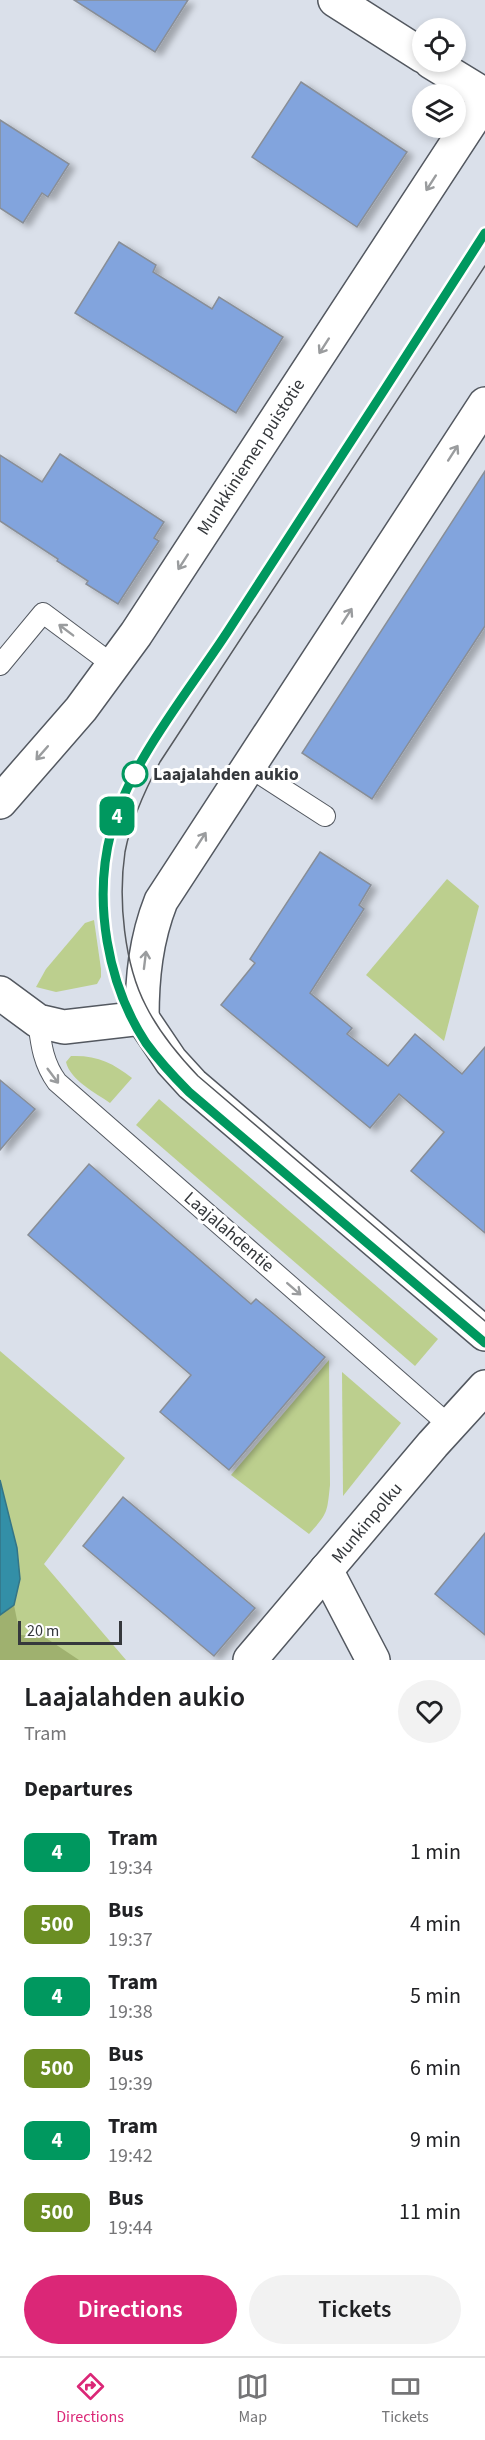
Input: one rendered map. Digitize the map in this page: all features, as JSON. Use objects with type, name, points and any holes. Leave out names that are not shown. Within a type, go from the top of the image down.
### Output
[{"type":"street","points":[[335,0],[412,49]]},
{"type":"street","points":[[446,72],[485,98]]},
{"type":"street","name":"Munkkiniemen puistotie","points":[[0,802],[81,709],[149,614],[485,98]]},
{"type":"street","points":[[485,404],[161,901],[150,928],[142,1018],[171,1061],[192,1084],[485,1334]]},
{"type":"street","points":[[0,993],[38,1021],[64,1027],[142,1018]]},
{"type":"street","name":"Munkinpolku","points":[[250,1660],[485,1387]]},
{"type":"street","points":[[326,1570],[373,1660]]},
{"type":"lane","points":[[0,665],[43,614],[113,665]]},
{"type":"lane","points":[[249,768],[325,816]]},
{"type":"lane","name":"Laajalahdentie","points":[[38,1021],[47,1069],[57,1082],[450,1426]]},
{"type":"green space","points":[[447,879],[479,906],[444,1041],[366,975]]},
{"type":"green space","points":[[94,920],[101,969],[101,977],[97,984],[56,992],[36,987],[46,969],[85,923]]},
{"type":"green space","points":[[71,1056],[104,1061],[132,1078],[110,1103],[84,1086],[68,1069],[66,1062]]},
{"type":"green space","points":[[159,1099],[438,1339],[415,1366],[136,1125]]},
{"type":"green space","points":[[0,1351],[125,1458],[44,1564],[126,1660],[0,1660]]},
{"type":"green space","points":[[329,1360],[329,1494],[326,1512],[309,1534],[231,1475]]},
{"type":"green space","points":[[342,1372],[401,1423],[343,1496]]},
{"type":"green space","points":[[14,1605],[20,1635],[43,1636],[79,1660],[0,1660],[0,1615]]},
{"type":"water","points":[[0,1480],[17,1548],[20,1579],[14,1605],[0,1615]]},
{"type":"building","points":[[74,0],[188,0],[155,52]]},
{"type":"building","points":[[301,82],[407,152],[357,227],[252,157]]},
{"type":"building","points":[[0,120],[69,164],[48,197],[42,193],[23,223],[0,208]]},
{"type":"building","points":[[119,242],[156,265],[153,272],[212,309],[219,297],[283,337],[236,413],[75,313]]},
{"type":"building","points":[[60,454],[164,522],[154,538],[159,541],[118,604],[86,584],[88,581],[57,561],[58,559],[0,521],[0,455],[42,482]]},
{"type":"building","points":[[485,471],[485,626],[372,799],[302,753]]},
{"type":"building","points":[[320,852],[371,885],[359,905],[364,909],[310,993],[352,1028],[347,1034],[388,1066],[415,1034],[462,1074],[485,1047],[485,1233],[411,1171],[444,1132],[399,1094],[370,1128],[221,1005],[255,963],[250,959]]},
{"type":"building","points":[[0,1080],[35,1109],[0,1150]]},
{"type":"building","points":[[89,1164],[251,1304],[256,1299],[325,1357],[229,1470],[160,1412],[191,1375],[28,1235]]},
{"type":"building","points":[[123,1497],[255,1608],[214,1656],[83,1546]]},
{"type":"building","points":[[485,1533],[485,1635],[435,1594]]},
{"type":"tram line","name":"4","points":[[485,233],[146,754],[132,780],[111,833],[105,864],[104,888],[110,954],[118,983],[128,1010],[145,1041],[165,1067],[189,1092],[485,1343]]},
{"type":"tram line","points":[[485,234],[228,631],[146,753],[120,805],[111,832],[103,886],[107,941],[113,969],[133,1020],[146,1043],[161,1062],[189,1092],[485,1343]]},
{"type":"tram line","points":[[485,266],[160,762],[131,829],[125,852],[122,890],[128,951],[138,989],[157,1025],[176,1051],[198,1076],[485,1321]]},
{"type":"place","name":"Laajalahden aukio","points":[[135,774]]}]
